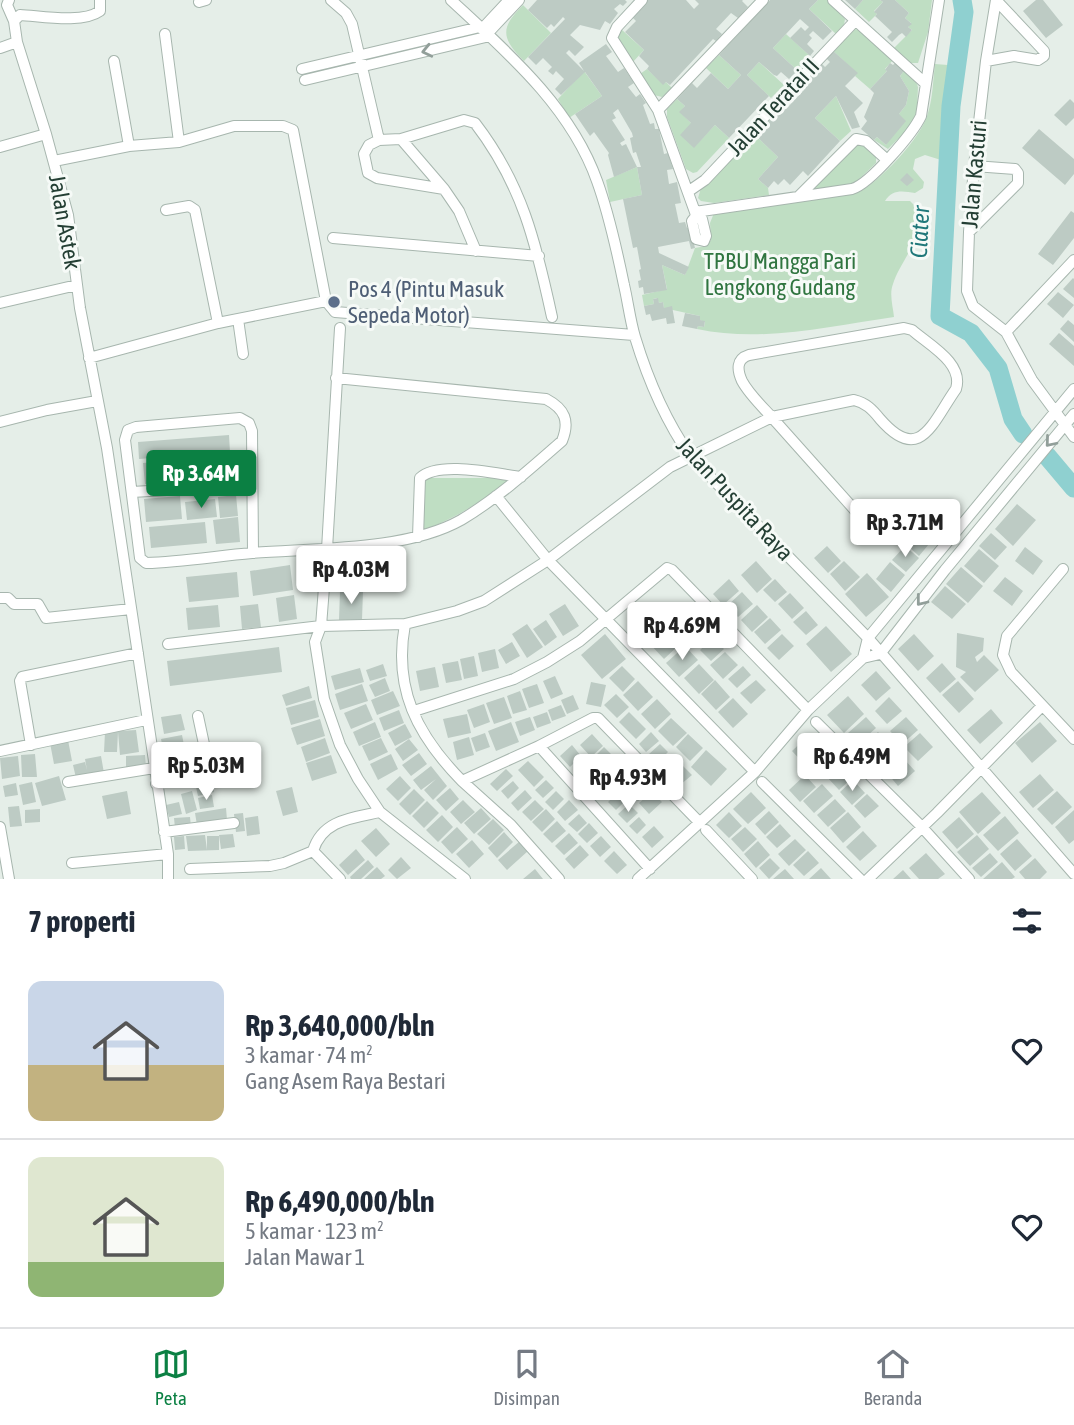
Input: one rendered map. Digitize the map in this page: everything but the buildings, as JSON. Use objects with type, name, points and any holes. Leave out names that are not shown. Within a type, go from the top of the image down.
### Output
[{"type":"street","name":"Jalan Astek","points":[[9,0],[7,5],[14,21],[17,42],[68,215],[76,285],[107,448],[138,653],[168,854],[168,879]]},
{"type":"street","points":[[14,21],[20,15],[81,18],[93,16],[100,11],[100,0]]},
{"type":"street","points":[[331,0],[346,13],[352,24],[379,140]]},
{"type":"street","name":"Jalan Puspita Raya","points":[[451,0],[542,88],[575,136],[597,180],[624,283],[634,335],[660,405],[691,457],[868,638],[1074,874]]},
{"type":"street","points":[[485,32],[509,0]]},
{"type":"street","points":[[305,80],[362,61],[485,32],[519,0]]},
{"type":"street","points":[[642,0],[617,27],[612,38],[658,110],[696,214],[857,188],[869,179],[917,124],[923,107],[939,0]]},
{"type":"street","points":[[658,110],[763,0]]},
{"type":"street","points":[[833,0],[926,84]]},
{"type":"street","points":[[986,61],[1014,56],[1038,60],[1044,56],[1044,51],[996,0]]},
{"type":"street","name":"Jalan Kasturi","points":[[996,0],[974,166],[969,232],[969,298],[973,306],[1006,332],[1032,380],[1074,437]]},
{"type":"street","name":"Jalan Teratai II","points":[[689,191],[705,180],[855,21]]},
{"type":"street","points":[[164,34],[179,142]]},
{"type":"street","points":[[0,48],[17,42]]},
{"type":"street","points":[[114,61],[129,146]]},
{"type":"street","points":[[302,69],[362,61]]},
{"type":"street","points":[[444,189],[377,178],[368,173],[364,154],[369,145],[379,140],[401,139],[464,120],[475,123],[506,167],[524,209],[539,256],[552,317]]},
{"type":"street","points":[[54,161],[129,146],[179,142],[234,126],[284,126],[293,130],[326,301],[332,309],[342,313],[634,335]]},
{"type":"street","points":[[0,147],[46,134]]},
{"type":"street","points":[[401,139],[444,189],[459,211],[476,251]]},
{"type":"street","points":[[799,196],[856,139],[862,139],[886,159]]},
{"type":"street","points":[[969,232],[1019,178],[1015,169],[974,166]]},
{"type":"street","points":[[166,210],[189,206],[194,208],[218,323]]},
{"type":"street","points":[[333,238],[539,256]]},
{"type":"street","points":[[1006,332],[1074,260]]},
{"type":"street","points":[[0,303],[76,285]]},
{"type":"street","points":[[89,358],[218,323],[326,301]]},
{"type":"street","points":[[238,319],[243,354]]},
{"type":"street","points":[[340,328],[321,626],[315,642],[324,699],[348,762],[380,812],[465,879]]},
{"type":"street","points":[[168,644],[321,626],[405,624],[484,601],[548,560],[670,467],[772,417],[854,400],[871,408],[892,432],[911,441],[922,436],[956,389],[958,382],[953,365],[912,330],[904,328],[742,357],[739,361],[741,379],[772,417],[860,516]]},
{"type":"street","points":[[253,553],[253,431],[249,422],[240,418],[136,427],[128,430],[125,440],[139,558],[149,563],[327,549],[418,537],[460,520],[496,496],[562,441],[566,431],[565,418],[559,406],[546,399],[336,378]]},
{"type":"street","points":[[863,658],[868,638],[1074,390]]},
{"type":"street","points":[[0,422],[97,401]]},
{"type":"street","points":[[638,879],[703,826],[755,772],[808,710],[863,658],[880,654],[945,570],[1074,414]]},
{"type":"street","points":[[418,537],[420,478],[425,474],[444,469],[522,477]]},
{"type":"street","points":[[132,492],[252,485]]},
{"type":"street","points":[[496,496],[548,560],[755,772]]},
{"type":"street","points":[[414,711],[514,679],[569,648],[663,569],[670,568],[808,710]]},
{"type":"street","points":[[1063,569],[1007,636],[1003,655],[1011,672],[1041,707],[1074,739]]},
{"type":"street","points":[[0,598],[8,598],[14,604],[38,604],[46,618],[131,608]]},
{"type":"street","points":[[405,624],[401,645],[402,672],[414,711],[429,744],[462,781],[511,825],[559,879]]},
{"type":"street","points":[[31,745],[20,681],[22,677],[138,653]]},
{"type":"street","points":[[868,879],[1041,707]]},
{"type":"street","points":[[156,784],[206,771],[208,763],[198,716]]},
{"type":"street","points":[[462,781],[597,718],[752,879]]},
{"type":"street","points":[[0,751],[146,720]]},
{"type":"street","points":[[816,722],[921,826],[969,879]]},
{"type":"street","points":[[539,746],[650,869]]},
{"type":"street","points":[[68,782],[154,768]]},
{"type":"street","points":[[762,782],[860,879]]},
{"type":"street","points":[[313,851],[317,837],[328,827],[344,820],[380,812]]},
{"type":"street","points":[[164,832],[234,823]]},
{"type":"street","points":[[0,827],[9,879]]},
{"type":"street","points":[[190,869],[270,866],[313,851]]},
{"type":"street","points":[[313,851],[340,879]]},
{"type":"street","points":[[72,863],[168,854]]},
{"type":"green space","points":[[818,0],[827,0],[845,19],[844,25],[836,34],[809,9]]},
{"type":"green space","points":[[863,0],[883,2],[874,11],[877,14],[869,22],[855,9]]},
{"type":"green space","points":[[895,0],[932,0],[928,32],[918,63],[911,63],[894,48],[912,30],[908,27],[911,23],[905,18],[909,13]]},
{"type":"green space","points":[[523,5],[551,33],[524,61],[511,46],[506,33],[510,20]]},
{"type":"green space","points":[[621,29],[644,50],[632,63],[617,38]]},
{"type":"green space","points":[[854,29],[859,30],[893,60],[885,69],[887,71],[870,89],[832,50]]},
{"type":"green space","points":[[786,34],[810,56],[797,70],[773,48]]},
{"type":"green space","points":[[719,55],[741,75],[728,89],[706,68]]},
{"type":"green space","points":[[759,62],[784,85],[771,98],[747,75]]},
{"type":"green space","name":"TPBU Mangga Pari Lengkong Gudang","points":[[935,64],[948,65],[941,160],[925,155],[915,159],[913,169],[924,182],[923,188],[915,193],[894,193],[885,201],[910,201],[920,220],[915,241],[892,288],[894,317],[796,332],[722,333],[697,329],[698,326],[704,327],[705,322],[700,320],[700,316],[664,308],[663,302],[659,303],[657,298],[653,299],[654,304],[644,306],[642,295],[667,289],[662,265],[685,275],[695,248],[706,246],[711,240],[710,223],[714,213],[857,193],[877,180],[909,146],[924,123],[931,101]]},
{"type":"green space","points":[[647,69],[663,84],[666,82],[672,88],[662,97],[654,95],[640,74]]},
{"type":"green space","points":[[584,71],[602,96],[569,118],[558,99]]},
{"type":"green space","points":[[904,71],[918,87],[917,110],[911,126],[888,149],[874,140],[877,137],[886,145],[899,114],[906,105],[909,91],[900,76]]},
{"type":"green space","points":[[836,96],[851,131],[840,141],[815,118]]},
{"type":"green space","points":[[677,99],[685,106],[680,112],[691,123],[694,147],[715,125],[729,138],[693,173],[686,169],[667,117],[667,109]]},
{"type":"green space","points":[[754,134],[778,157],[758,179],[768,188],[769,195],[714,203],[701,201],[698,198],[701,188]]},
{"type":"green space","points":[[857,143],[862,144],[876,157],[876,163],[853,185],[815,189],[816,185]]},
{"type":"green space","points":[[637,167],[642,195],[610,202],[606,180]]},
{"type":"green space","points":[[424,478],[511,478],[469,508],[422,531]]},
{"type":"waterway","name":"Ciater","points":[[962,0],[964,12],[951,106],[940,316],[971,333],[998,368],[1013,419],[1023,434]]},
{"type":"waterway","name":"Ciater","points":[[1047,456],[1074,488]]},
{"type":"place","name":"Pos 4 (Pintu Masuk Sepeda Motor)","points":[[334,302]]}]
